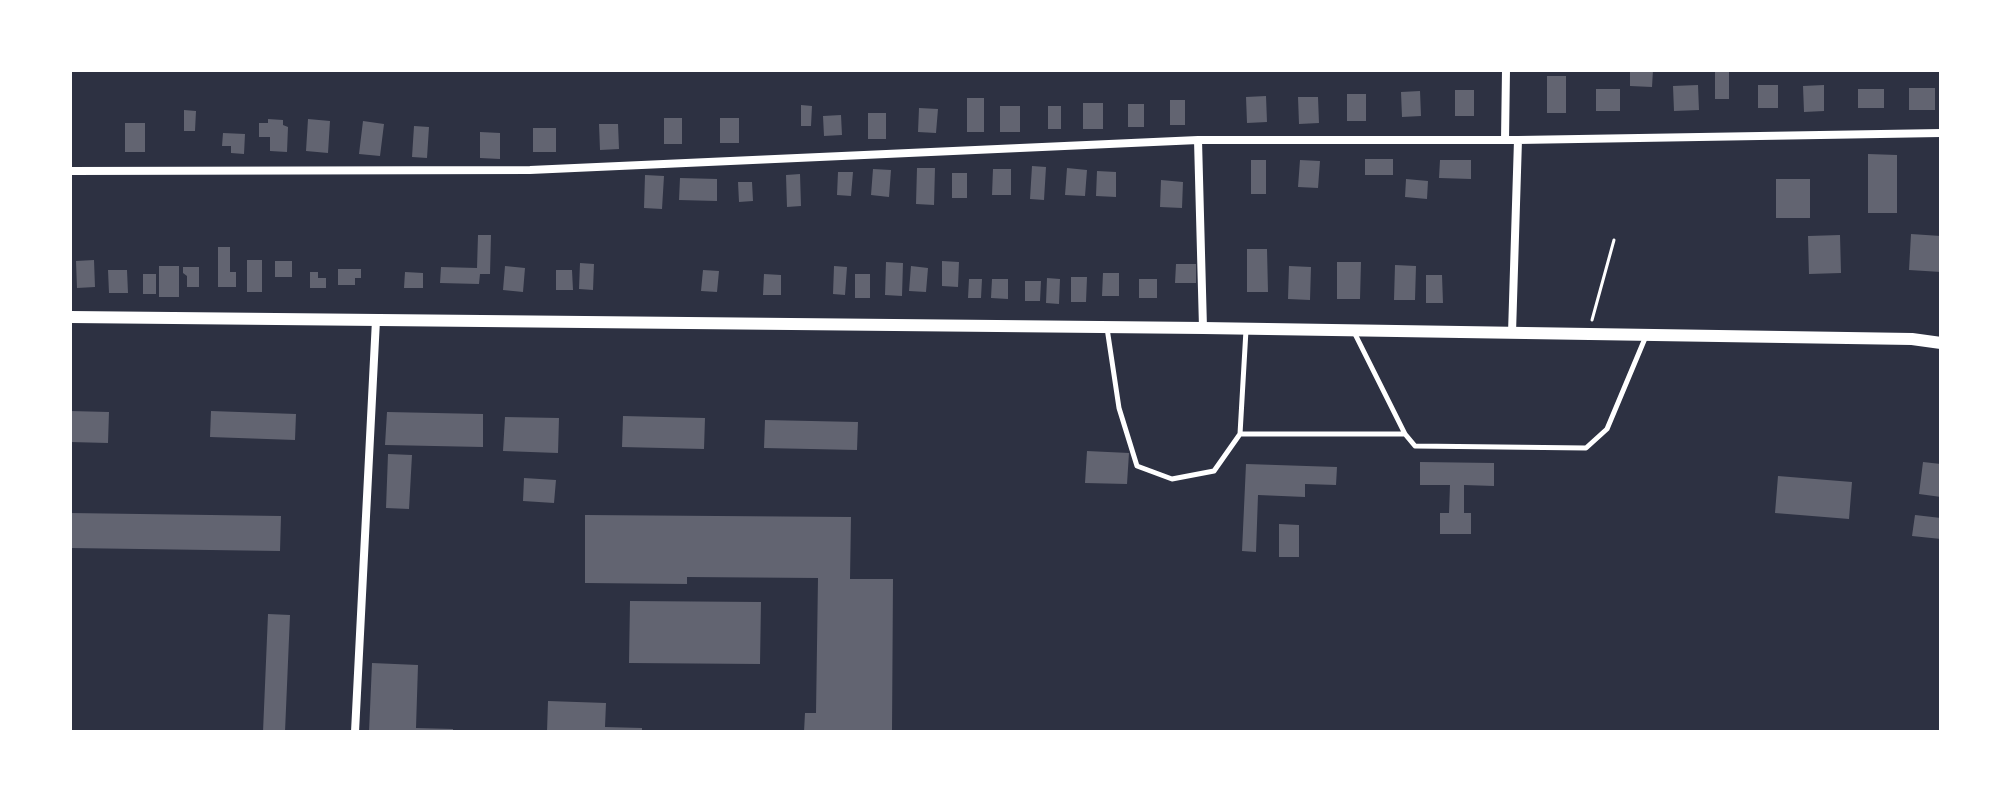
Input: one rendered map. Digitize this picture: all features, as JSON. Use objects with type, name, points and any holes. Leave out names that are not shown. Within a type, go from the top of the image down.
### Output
[{"type":"main road","points":[[70,317],[1203,328],[1912,339],[1941,343]]},
{"type":"street","points":[[1505,140],[1506,70]]},
{"type":"street","points":[[70,171],[530,170],[1198,140],[1518,140],[1941,133]]},
{"type":"street","points":[[1198,140],[1203,328]]},
{"type":"street","points":[[1512,333],[1518,140]]},
{"type":"street","points":[[355,732],[376,320]]},
{"type":"lane","points":[[1106,327],[1119,408],[1137,466],[1172,479],[1214,471],[1240,434],[1246,329]]},
{"type":"lane","points":[[1353,331],[1405,434],[1415,446],[1586,448],[1607,429],[1646,336]]},
{"type":"lane","points":[[1240,434],[1405,434]]},
{"type":"path","points":[[1588,335],[1614,240]]},
{"type":"building","points":[[1630,70],[1653,70],[1652,87],[1630,86]]},
{"type":"building","points":[[1715,70],[1729,70],[1729,99],[1715,99]]},
{"type":"building","points":[[1547,76],[1566,76],[1566,113],[1547,113]]},
{"type":"building","points":[[1698,85],[1699,110],[1674,111],[1673,86]]},
{"type":"building","points":[[1758,85],[1778,85],[1778,108],[1758,108]]},
{"type":"building","points":[[1824,85],[1824,111],[1804,112],[1803,86]]},
{"type":"building","points":[[1909,88],[1935,88],[1935,110],[1909,110]]},
{"type":"building","points":[[1596,89],[1620,89],[1620,111],[1596,111]]},
{"type":"building","points":[[1858,89],[1884,89],[1884,108],[1858,108]]},
{"type":"building","points":[[1455,90],[1474,90],[1474,116],[1455,116]]},
{"type":"building","points":[[1420,91],[1421,116],[1402,117],[1401,92]]},
{"type":"building","points":[[1347,94],[1366,94],[1366,121],[1347,121]]},
{"type":"building","points":[[1266,96],[1267,122],[1247,123],[1246,97]]},
{"type":"building","points":[[1298,97],[1318,97],[1319,123],[1299,124]]},
{"type":"building","points":[[967,98],[984,98],[984,132],[967,132]]},
{"type":"building","points":[[1170,100],[1185,100],[1185,125],[1170,125]]},
{"type":"building","points":[[1083,103],[1103,103],[1103,129],[1083,129]]},
{"type":"building","points":[[1128,104],[1144,104],[1144,127],[1128,127]]},
{"type":"building","points":[[801,105],[812,106],[811,126],[801,126]]},
{"type":"building","points":[[1000,106],[1020,106],[1020,132],[1000,132]]},
{"type":"building","points":[[1048,106],[1061,106],[1061,129],[1048,129]]},
{"type":"building","points":[[919,108],[938,109],[936,133],[918,132]]},
{"type":"building","points":[[184,110],[196,111],[195,131],[184,131]]},
{"type":"building","points":[[868,113],[886,113],[886,139],[868,139]]},
{"type":"building","points":[[841,115],[842,135],[824,136],[823,116]]},
{"type":"building","points":[[664,118],[682,118],[682,144],[664,144]]},
{"type":"building","points":[[720,118],[739,118],[739,143],[720,143]]},
{"type":"building","points":[[268,119],[283,120],[283,125],[288,127],[287,152],[270,151],[270,137],[259,137],[259,123],[268,123]]},
{"type":"building","points":[[308,119],[330,121],[328,153],[306,151]]},
{"type":"building","points":[[363,121],[384,124],[380,156],[359,154]]},
{"type":"building","points":[[125,123],[145,123],[145,152],[125,152]]},
{"type":"building","points":[[599,124],[618,124],[619,149],[600,150]]},
{"type":"building","points":[[414,126],[429,127],[427,158],[412,157]]},
{"type":"building","points":[[533,128],[556,128],[556,152],[533,152]]},
{"type":"building","points":[[480,132],[500,133],[500,159],[480,158]]},
{"type":"building","points":[[223,133],[245,134],[244,154],[231,153],[231,146],[222,146]]},
{"type":"building","points":[[1868,154],[1897,155],[1897,213],[1868,213]]},
{"type":"building","points":[[1365,159],[1393,159],[1393,175],[1365,175]]},
{"type":"building","points":[[1251,160],[1266,160],[1266,194],[1251,194]]},
{"type":"building","points":[[1300,160],[1320,161],[1318,188],[1298,187]]},
{"type":"building","points":[[1440,160],[1471,160],[1471,179],[1439,178]]},
{"type":"building","points":[[1032,166],[1046,167],[1044,200],[1030,199]]},
{"type":"building","points":[[917,168],[935,168],[934,205],[916,204]]},
{"type":"building","points":[[1067,168],[1087,170],[1085,196],[1065,195]]},
{"type":"building","points":[[873,169],[891,170],[889,197],[871,195]]},
{"type":"building","points":[[993,169],[1011,169],[1011,195],[992,195]]},
{"type":"building","points":[[1097,171],[1116,172],[1116,197],[1096,196]]},
{"type":"building","points":[[838,172],[853,172],[851,196],[837,195]]},
{"type":"building","points":[[952,173],[967,173],[967,198],[952,198]]},
{"type":"building","points":[[800,174],[801,206],[787,207],[786,175]]},
{"type":"building","points":[[645,175],[664,176],[662,209],[644,208]]},
{"type":"building","points":[[680,178],[717,179],[717,201],[679,200]]},
{"type":"building","points":[[1406,179],[1428,181],[1427,199],[1405,197]]},
{"type":"building","points":[[1776,179],[1810,179],[1810,218],[1776,218]]},
{"type":"building","points":[[1161,180],[1183,182],[1182,208],[1160,207]]},
{"type":"building","points":[[738,182],[752,182],[753,201],[739,202]]},
{"type":"building","points":[[1911,234],[1941,236],[1941,272],[1909,270]]},
{"type":"building","points":[[478,235],[491,235],[490,274],[480,274],[479,284],[440,283],[441,267],[477,268]]},
{"type":"building","points":[[1840,235],[1841,273],[1809,274],[1808,236]]},
{"type":"building","points":[[218,247],[230,247],[230,272],[236,272],[236,287],[218,287]]},
{"type":"building","points":[[1247,249],[1267,249],[1268,292],[1247,292]]},
{"type":"building","points":[[94,260],[95,287],[77,288],[76,261]]},
{"type":"building","points":[[247,260],[262,260],[262,292],[247,292]]},
{"type":"building","points":[[275,261],[292,261],[292,277],[275,277]]},
{"type":"building","points":[[942,261],[959,262],[958,287],[942,286]]},
{"type":"building","points":[[886,262],[903,263],[902,296],[885,295]]},
{"type":"building","points":[[1337,262],[1361,262],[1360,299],[1337,299]]},
{"type":"building","points":[[580,263],[594,264],[593,290],[579,289]]},
{"type":"building","points":[[1176,264],[1196,264],[1196,283],[1175,283]]},
{"type":"building","points":[[1395,265],[1416,266],[1415,300],[1394,300]]},
{"type":"building","points":[[159,266],[179,266],[179,297],[159,297]]},
{"type":"building","points":[[505,266],[525,268],[523,292],[503,290]]},
{"type":"building","points":[[834,266],[847,267],[845,295],[833,294]]},
{"type":"building","points":[[911,266],[928,268],[926,292],[909,291]]},
{"type":"building","points":[[1289,266],[1311,267],[1310,300],[1288,299]]},
{"type":"building","points":[[183,267],[199,267],[199,287],[187,287]]},
{"type":"building","points":[[338,269],[361,269],[361,278],[355,278],[355,285],[338,285]]},
{"type":"building","points":[[108,270],[127,270],[128,293],[109,293]]},
{"type":"building","points":[[556,270],[572,270],[573,290],[556,290]]},
{"type":"building","points":[[703,270],[719,271],[717,292],[701,291]]},
{"type":"building","points":[[310,272],[318,272],[318,278],[326,278],[326,288],[310,288]]},
{"type":"building","points":[[405,272],[423,273],[423,288],[404,288]]},
{"type":"building","points":[[1103,273],[1119,273],[1119,296],[1102,296]]},
{"type":"building","points":[[143,274],[156,274],[156,294],[143,294]]},
{"type":"building","points":[[764,274],[781,275],[781,295],[763,295]]},
{"type":"building","points":[[855,274],[870,274],[870,298],[855,298]]},
{"type":"building","points":[[1426,275],[1442,275],[1443,303],[1426,303]]},
{"type":"building","points":[[1071,277],[1087,277],[1086,302],[1071,302]]},
{"type":"building","points":[[1047,278],[1060,279],[1059,304],[1046,303]]},
{"type":"building","points":[[969,279],[982,279],[981,298],[968,298]]},
{"type":"building","points":[[992,279],[1008,279],[1008,299],[991,298]]},
{"type":"building","points":[[1139,279],[1157,279],[1157,298],[1139,298]]},
{"type":"building","points":[[1025,281],[1041,281],[1040,301],[1025,301]]},
{"type":"building","points":[[70,411],[109,412],[108,443],[70,442]]},
{"type":"building","points":[[211,411],[296,414],[295,440],[210,437]]},
{"type":"building","points":[[387,412],[483,414],[483,447],[385,445]]},
{"type":"building","points":[[623,416],[705,418],[704,449],[622,447]]},
{"type":"building","points":[[505,417],[559,418],[558,453],[503,451]]},
{"type":"building","points":[[765,420],[858,422],[857,450],[764,448]]},
{"type":"building","points":[[1087,451],[1129,453],[1127,484],[1085,483]]},
{"type":"building","points":[[388,454],[412,455],[409,509],[386,508]]},
{"type":"building","points":[[1420,462],[1494,463],[1494,486],[1464,485],[1464,513],[1471,513],[1471,534],[1440,534],[1440,513],[1449,513],[1450,485],[1420,485]]},
{"type":"building","points":[[1923,462],[1941,464],[1941,497],[1919,494]]},
{"type":"building","points":[[1246,464],[1337,467],[1336,485],[1305,484],[1305,497],[1258,495],[1256,552],[1242,551]]},
{"type":"building","points":[[1778,476],[1852,482],[1849,519],[1775,513]]},
{"type":"building","points":[[524,478],[556,480],[554,503],[523,501]]},
{"type":"building","points":[[70,513],[281,516],[280,551],[70,548]]},
{"type":"building","points":[[585,515],[851,517],[850,579],[893,579],[892,732],[804,732],[805,713],[816,713],[818,578],[687,577],[687,584],[585,583]]},
{"type":"building","points":[[1915,515],[1941,518],[1941,539],[1912,536]]},
{"type":"building","points":[[1279,524],[1299,525],[1299,557],[1279,557]]},
{"type":"building","points":[[630,601],[761,602],[760,664],[629,663]]},
{"type":"building","points":[[268,614],[290,615],[285,732],[263,732]]},
{"type":"building","points":[[372,663],[418,665],[416,728],[453,729],[453,732],[369,732]]},
{"type":"building","points":[[548,701],[606,703],[605,727],[642,728],[642,732],[547,732]]}]
